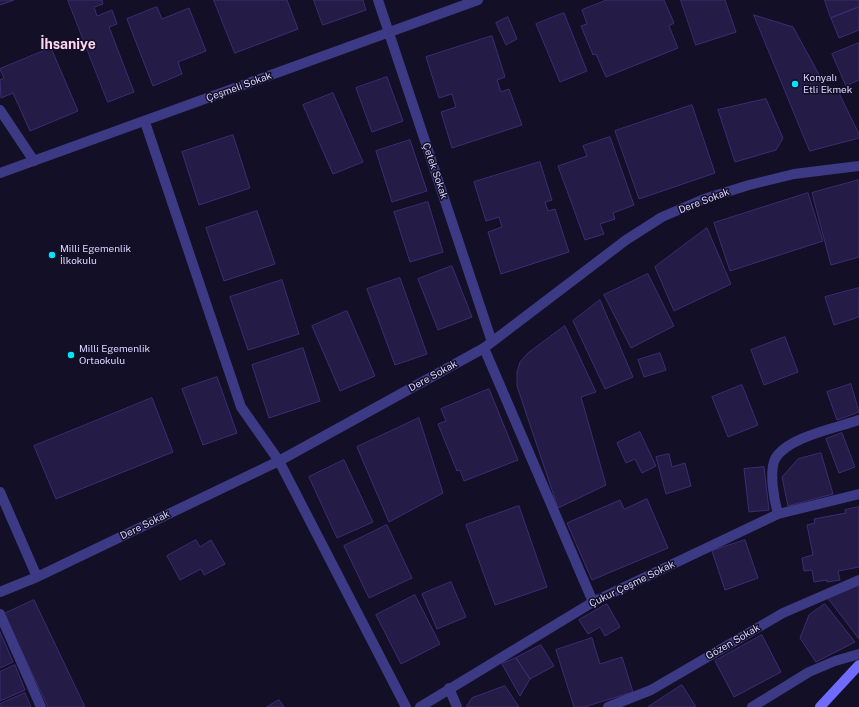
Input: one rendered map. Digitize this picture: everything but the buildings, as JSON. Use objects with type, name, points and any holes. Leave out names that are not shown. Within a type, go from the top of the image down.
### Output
[{"type":"main road","points":[[820,707],[859,665]]},
{"type":"street","name":"Çetek Sokak","points":[[378,0],[492,342]]},
{"type":"street","name":"Çeşmeli Sokak","points":[[0,174],[478,0]]},
{"type":"street","points":[[0,110],[34,161]]},
{"type":"street","points":[[145,122],[241,407],[279,461],[406,707]]},
{"type":"street","name":"Dere Sokak","points":[[0,592],[37,577],[279,461],[484,348],[626,240],[662,217],[704,199],[749,184],[794,174],[859,166]]},
{"type":"street","points":[[484,348],[593,602]]},
{"type":"street","points":[[778,514],[772,489],[775,459],[786,448],[797,441],[859,420]]},
{"type":"street","points":[[0,492],[37,577]]},
{"type":"street","name":"Çukur Çeşme Sokak","points":[[420,707],[593,602],[778,514],[859,494]]},
{"type":"street","name":"Gözen Sokak","points":[[608,707],[651,690],[783,613],[859,580]]},
{"type":"street","points":[[0,614],[41,707]]},
{"type":"street","points":[[752,707],[809,672],[835,661],[859,654]]},
{"type":"street","points":[[449,688],[457,707]]},
{"type":"place","name":"Konyalı Etli Ekmek","points":[[795,84]]},
{"type":"place","name":"Milli Egemenlik İlkokulu","points":[[52,255]]},
{"type":"place","name":"Milli Egemenlik Ortaokulu","points":[[71,355]]},
{"type":"district","name":"İhsaniye","points":[[68,45]]}]
